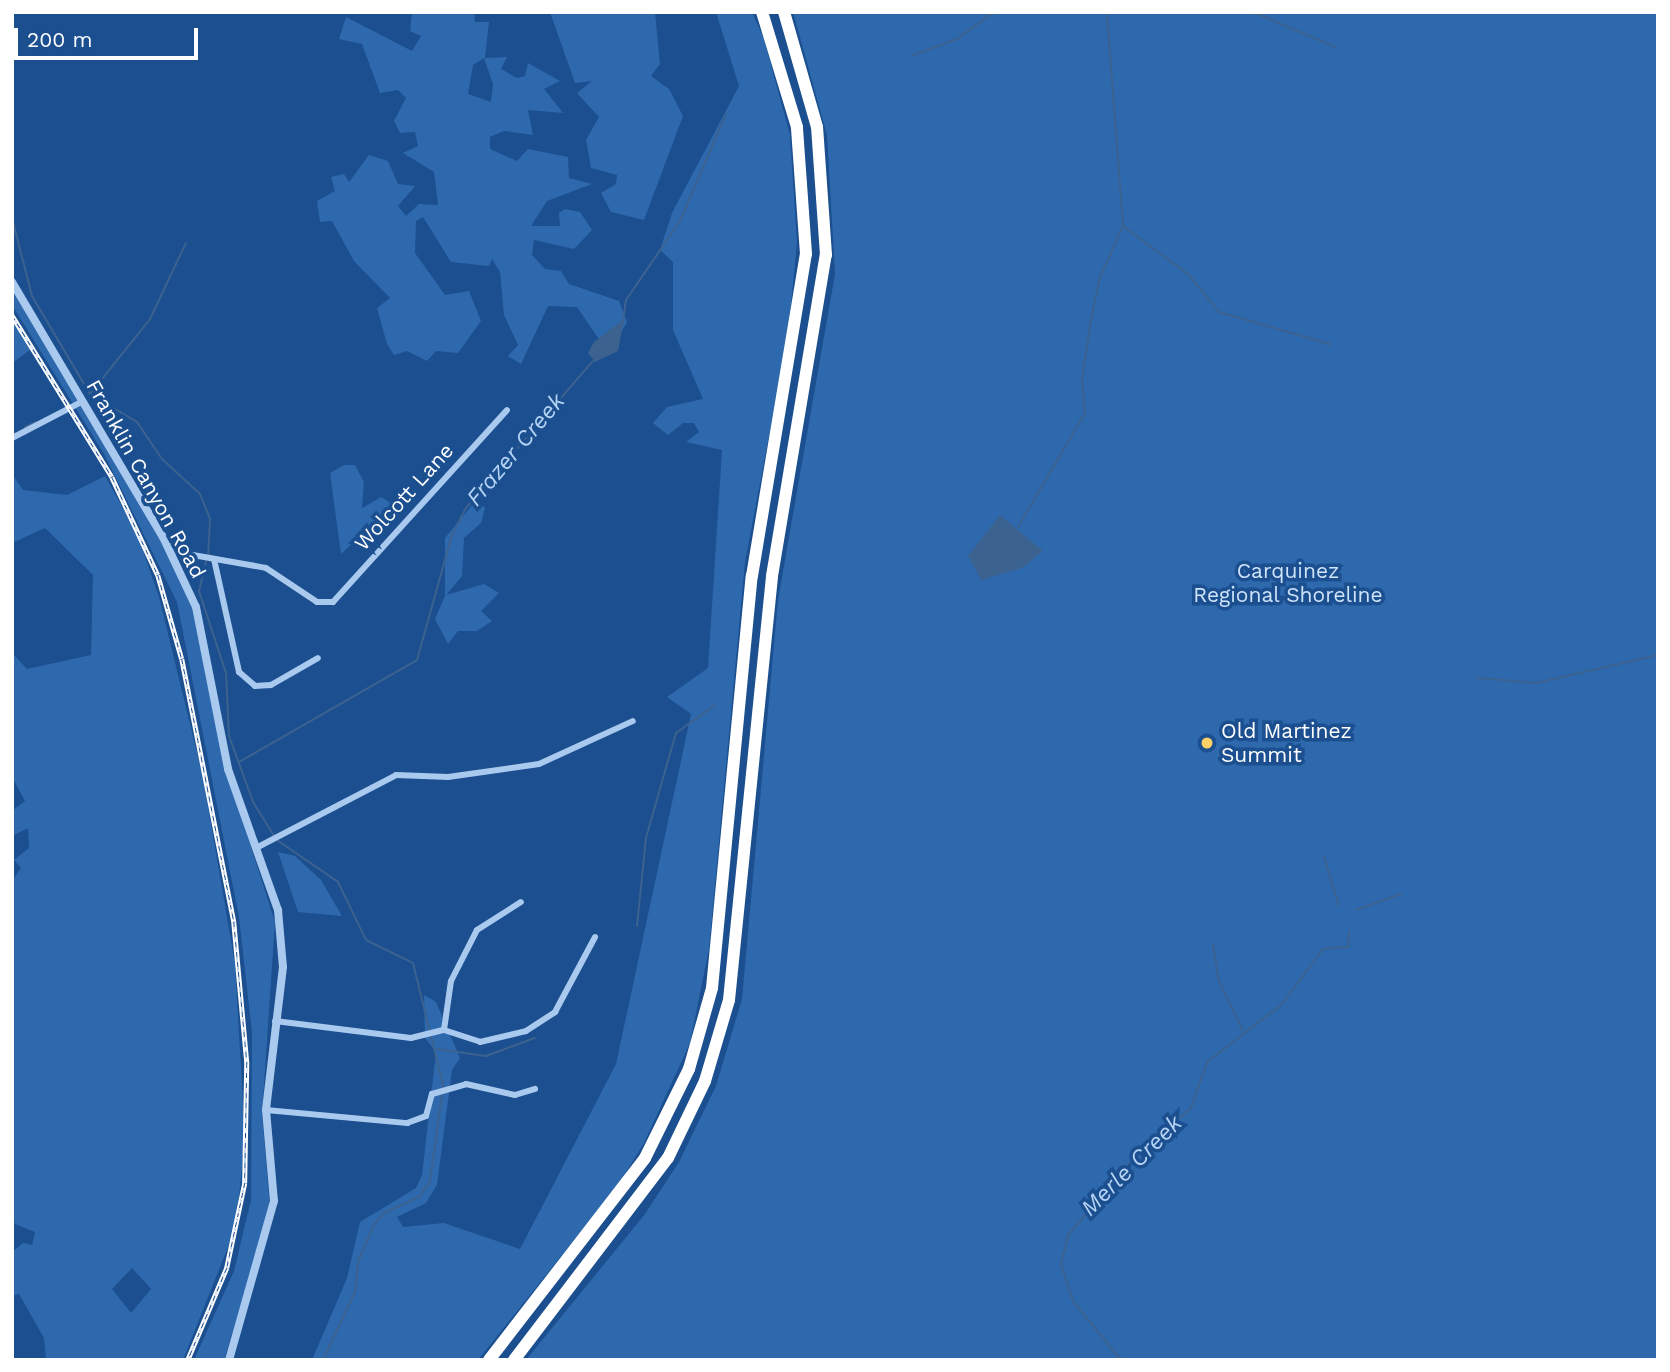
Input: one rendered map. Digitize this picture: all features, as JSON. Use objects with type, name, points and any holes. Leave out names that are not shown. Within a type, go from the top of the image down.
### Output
[{"type":"highway","points":[[489,1360],[645,1158],[684,1083],[712,988],[752,576],[806,254],[796,120],[762,12]]},
{"type":"highway","points":[[514,1360],[668,1158],[705,1081],[731,992],[769,595],[825,262],[818,134],[784,12]]},
{"type":"street","name":"Franklin Canyon Road","points":[[12,282],[170,551],[196,607],[228,769],[278,910],[283,967],[266,1110],[274,1201],[269,1234],[229,1360]]},
{"type":"street","points":[[12,438],[83,401]]},
{"type":"street","name":"Wolcott Lane","points":[[170,551],[266,568],[317,602],[333,602],[507,410]]},
{"type":"street","points":[[214,559],[239,672],[255,686],[271,685],[318,658]]},
{"type":"street","points":[[256,848],[396,775],[448,777],[538,764],[633,721]]},
{"type":"street","points":[[444,1030],[451,981],[477,930],[521,902]]},
{"type":"street","points":[[275,1021],[425,1038],[444,1030],[480,1042],[526,1031],[555,1012],[595,937]]},
{"type":"street","points":[[266,1110],[407,1123],[426,1116],[432,1094],[450,1088],[486,1086],[515,1095],[535,1088]]},
{"type":"green space","points":[[412,12],[474,12],[475,22],[489,22],[485,58],[507,57],[501,69],[517,78],[525,76],[528,63],[560,81],[544,89],[563,113],[528,110],[533,135],[504,131],[490,137],[490,149],[517,161],[528,149],[568,157],[569,178],[592,184],[547,201],[531,226],[560,226],[559,213],[565,209],[580,212],[592,230],[574,249],[534,240],[532,255],[545,269],[561,271],[569,284],[619,301],[627,322],[609,354],[577,307],[548,306],[521,364],[508,356],[518,345],[504,315],[500,272],[492,259],[489,266],[451,262],[423,217],[416,221],[415,253],[445,295],[469,291],[481,321],[458,353],[436,351],[427,361],[407,351],[394,355],[387,344],[377,308],[390,298],[354,261],[332,221],[320,222],[317,201],[335,191],[331,177],[344,174],[349,182],[369,155],[388,161],[398,184],[415,186],[398,206],[406,216],[419,204],[438,205],[434,172],[403,153],[418,146],[415,132],[400,133],[394,121],[406,98],[398,90],[380,93],[362,44],[339,39],[346,17],[412,51],[421,36],[410,31]],"holes":[[[484,58],[493,84],[491,102],[468,94],[473,65]]]},
{"type":"green space","points":[[550,12],[655,12],[660,64],[651,76],[669,89],[683,116],[644,220],[611,212],[601,193],[616,184],[617,175],[591,168],[586,140],[599,117],[577,93],[592,81],[575,83]]},
{"type":"green space","points":[[716,12],[752,12],[764,39],[790,135],[797,243],[788,336],[745,562],[709,949],[690,1043],[644,1143],[618,1185],[478,1360],[312,1360],[347,1278],[360,1222],[416,1188],[422,1175],[436,1052],[425,1038],[424,995],[436,1002],[460,1058],[452,1070],[437,1185],[426,1203],[397,1217],[403,1227],[444,1223],[520,1249],[616,1064],[691,714],[667,697],[708,668],[722,450],[686,442],[699,432],[694,423],[683,423],[668,435],[653,423],[667,407],[703,399],[673,330],[673,262],[660,250],[672,213],[739,86]]},
{"type":"green space","name":"Carquinez Regional Shoreline","points":[[793,12],[1658,12],[1658,1360],[526,1360],[645,1214],[679,1162],[716,1086],[742,999],[778,600],[835,274],[827,135]]},
{"type":"green space","points":[[12,286],[152,517],[195,612],[222,756],[275,922],[262,1114],[270,1209],[224,1360],[194,1360],[234,1271],[251,1200],[252,1033],[239,917],[177,602],[104,454],[12,305]]},
{"type":"green space","points":[[12,315],[33,348],[12,363]]},
{"type":"green space","points":[[344,465],[355,465],[364,482],[362,508],[381,497],[394,505],[341,554],[330,473]]},
{"type":"green space","points":[[12,474],[23,490],[67,495],[105,476],[137,533],[159,597],[203,777],[235,964],[245,1136],[236,1227],[183,1360],[46,1360],[44,1338],[19,1294],[12,1296],[12,1252],[23,1243],[32,1245],[35,1232],[15,1224],[12,1211],[12,881],[21,868],[14,860],[29,848],[28,828],[12,836],[12,811],[25,801],[12,777],[12,653],[27,669],[91,655],[93,575],[45,528],[12,543]],"holes":[[[132,1268],[151,1289],[131,1313],[112,1289]]]},
{"type":"green space","points":[[477,499],[485,508],[481,523],[464,538],[462,576],[446,595],[484,584],[499,593],[481,611],[492,621],[477,631],[458,631],[448,644],[435,619],[445,596],[445,538]]},
{"type":"green space","points":[[278,852],[295,856],[321,880],[342,916],[298,912]]},
{"type":"shaded area","points":[[624,319],[618,351],[595,362],[588,353],[594,342]]},
{"type":"shaded area","points":[[1000,515],[1043,551],[1022,568],[981,580],[968,556]]},
{"type":"waterway","name":"Frazer Creek","points":[[911,56],[957,39],[994,12]]},
{"type":"waterway","points":[[1018,527],[1085,413],[1082,380],[1091,319],[1100,277],[1123,226],[1107,12]]},
{"type":"waterway","points":[[1253,12],[1335,47]]},
{"type":"waterway","name":"Frazer Creek","points":[[623,321],[626,300],[680,221],[726,114]]},
{"type":"waterway","points":[[12,218],[32,296],[90,394],[137,422],[162,459],[200,494],[210,519],[208,555]]},
{"type":"waterway","points":[[1123,226],[1189,275],[1219,312],[1330,344]]},
{"type":"waterway","points":[[90,394],[150,319],[186,243]]},
{"type":"waterway","name":"Frazer Creek","points":[[239,762],[417,660],[452,535],[466,508],[593,361]]},
{"type":"waterway","points":[[25,427],[36,422]]},
{"type":"waterway","points":[[206,561],[199,591],[226,673],[229,736],[253,802],[274,836]]},
{"type":"waterway","points":[[1477,678],[1536,683],[1658,655]]},
{"type":"waterway","points":[[637,926],[646,838],[676,733],[715,705]]},
{"type":"waterway","points":[[277,840],[338,882],[366,940],[413,963],[444,1089]]},
{"type":"waterway","points":[[1324,857],[1339,906]]},
{"type":"waterway","name":"Merle Creek","points":[[1356,910],[1401,894]]},
{"type":"waterway","name":"Merle Creek","points":[[1121,1360],[1073,1301],[1061,1264],[1068,1235],[1136,1156],[1191,1108],[1207,1062],[1281,1005],[1323,949],[1348,947],[1349,931]]},
{"type":"waterway","points":[[1213,944],[1219,981],[1243,1031]]},
{"type":"waterway","points":[[437,1049],[486,1056],[535,1038]]},
{"type":"waterway","points":[[323,1360],[355,1292],[358,1262],[373,1226],[384,1213],[419,1197],[430,1181],[442,1094]]},
{"type":"railway","points":[[12,315],[112,477],[158,575],[182,659],[234,922],[247,1063],[245,1183],[227,1268],[188,1360]]},
{"type":"place","name":"Old Martinez Summit","points":[[1207,743]]}]
